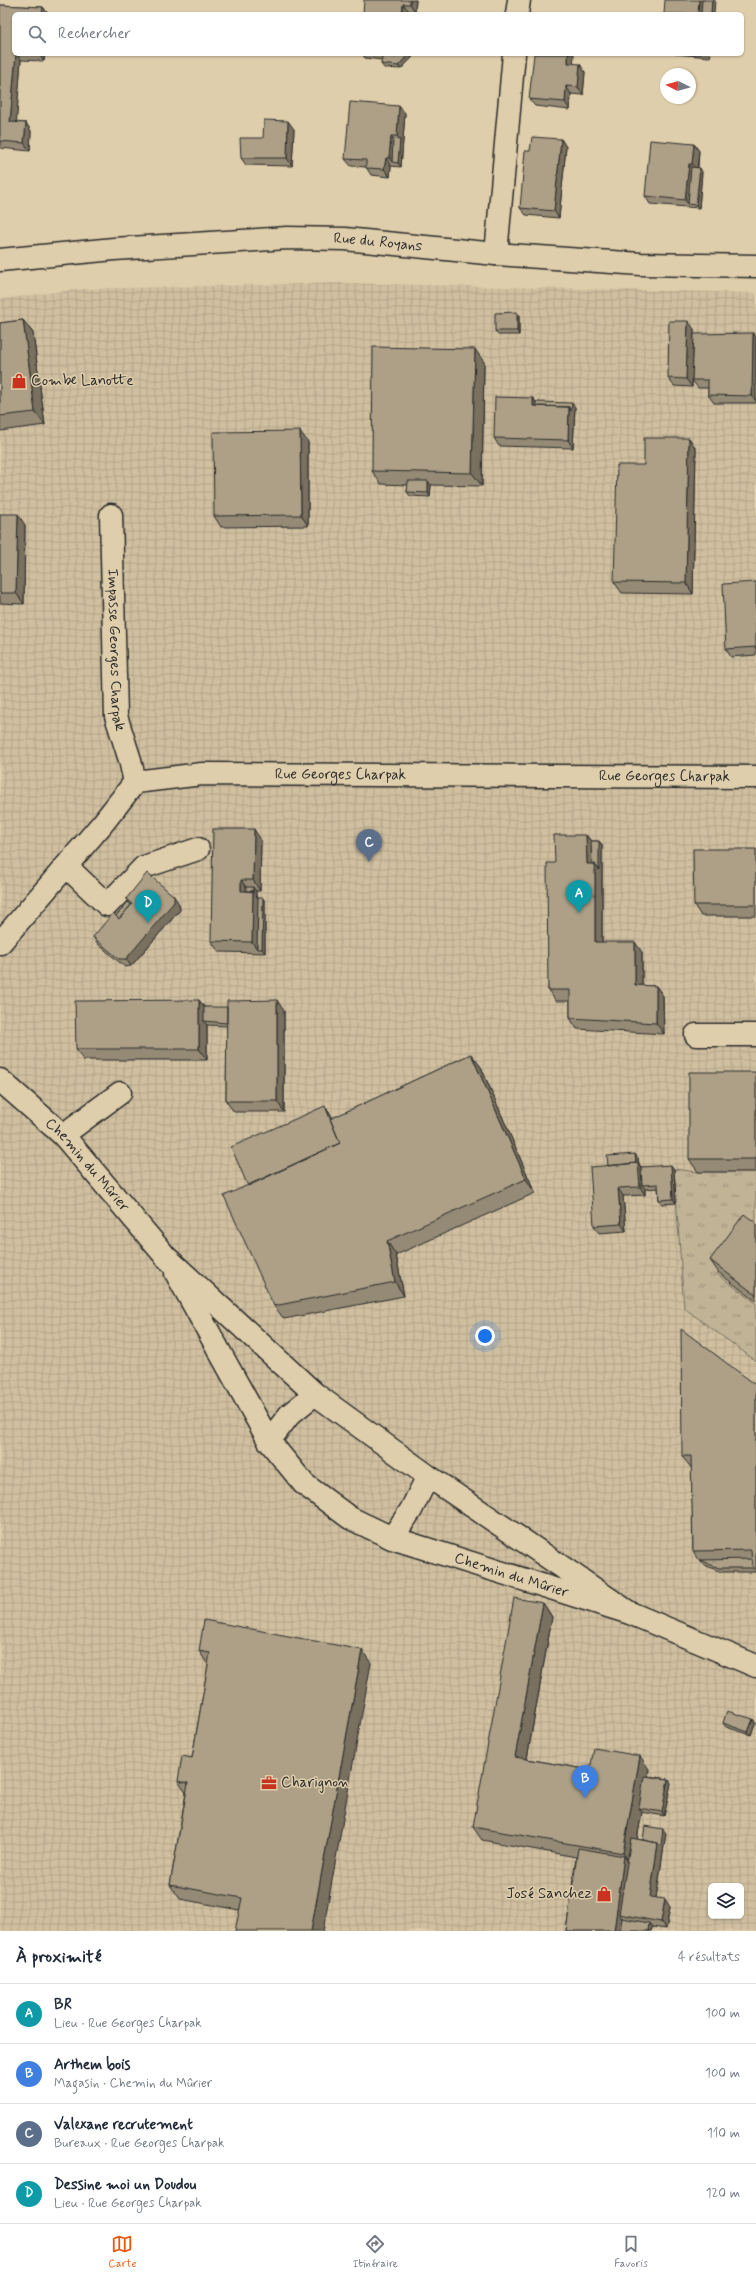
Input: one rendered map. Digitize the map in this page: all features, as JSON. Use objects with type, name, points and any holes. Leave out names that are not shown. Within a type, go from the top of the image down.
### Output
[{"type":"street","points":[[517,12],[519,0]]},
{"type":"street","points":[[496,254],[514,56]]},
{"type":"street","name":"Rue du Royans","points":[[0,260],[114,249],[287,238],[345,239],[496,254],[641,264],[756,266]]},
{"type":"street","name":"Impasse Georges Charpak","points":[[111,515],[116,716],[130,760],[135,782]]},
{"type":"street","name":"Rue Georges Charpak","points":[[135,782],[202,774],[756,776]]},
{"type":"street","points":[[0,943],[135,782]]},
{"type":"street","points":[[66,866],[107,905],[144,867],[198,849]]},
{"type":"street","points":[[696,1035],[756,1035]]},
{"type":"street","name":"Chemin du Mûrier","points":[[0,1080],[64,1135],[166,1256],[315,1394],[428,1476],[630,1613]]},
{"type":"street","points":[[64,1135],[120,1093]]},
{"type":"street","name":"Chemin du Mûrier","points":[[166,1256],[269,1441],[304,1484],[350,1518],[392,1538],[630,1613],[756,1666]]},
{"type":"street","points":[[269,1441],[290,1414],[315,1394]]},
{"type":"street","points":[[392,1538],[411,1510],[428,1476]]},
{"type":"shaded area","points":[[342,283],[756,293],[756,1931],[0,1931],[0,299],[81,289]]},
{"type":"green space","points":[[674,1169],[698,1172],[756,1172],[756,1226],[753,1224],[717,1274],[756,1303],[756,1361],[684,1308]]},
{"type":"building","points":[[364,0],[410,0],[410,4],[403,4],[402,12],[363,12]]},
{"type":"building","points":[[665,0],[699,0],[698,12],[664,12]]},
{"type":"building","points":[[702,0],[712,0],[711,12],[701,12]]},
{"type":"building","points":[[0,5],[43,7],[42,12],[12,12],[12,56],[16,56],[10,122],[26,123],[24,143],[0,141]]},
{"type":"building","points":[[382,56],[407,56],[398,66],[381,64]]},
{"type":"building","points":[[534,56],[568,56],[568,63],[580,64],[578,87],[566,86],[565,102],[529,99]]},
{"type":"building","points":[[350,102],[399,106],[397,136],[391,136],[389,158],[386,158],[384,169],[366,168],[366,160],[345,159]]},
{"type":"building","points":[[264,120],[288,121],[287,158],[241,158],[240,138],[263,138]]},
{"type":"building","points":[[532,137],[561,139],[554,211],[520,208],[525,151],[530,151]]},
{"type":"building","points":[[393,139],[400,140],[398,163],[392,162]]},
{"type":"building","points":[[650,140],[694,144],[692,164],[689,164],[685,200],[645,196]]},
{"type":"building","points":[[691,167],[700,168],[696,205],[688,204]]},
{"type":"building","points":[[517,312],[517,331],[495,331],[495,313]]},
{"type":"building","name":"Combe Lanotte","points":[[23,320],[35,412],[0,416],[0,323]]},
{"type":"building","points":[[669,321],[688,321],[686,379],[668,378]]},
{"type":"building","points":[[753,333],[752,396],[708,395],[708,380],[692,380],[694,334]]},
{"type":"building","points":[[373,347],[475,349],[472,473],[372,471]]},
{"type":"building","points":[[495,397],[533,398],[533,406],[569,407],[568,440],[494,438]]},
{"type":"building","points":[[536,402],[572,403],[571,411],[569,407],[536,406]]},
{"type":"building","points":[[300,431],[301,515],[214,516],[213,432]]},
{"type":"building","points":[[644,438],[689,438],[686,583],[614,582],[617,465],[644,465]]},
{"type":"building","points":[[408,481],[428,481],[428,493],[407,492]]},
{"type":"building","points":[[0,514],[18,514],[16,593],[0,593]]},
{"type":"building","points":[[756,582],[756,647],[726,649],[723,584]]},
{"type":"building","points":[[213,829],[254,829],[253,880],[241,880],[241,891],[253,891],[252,942],[211,941]]},
{"type":"building","points":[[554,835],[586,835],[587,864],[595,864],[595,942],[635,942],[635,985],[656,986],[656,1023],[570,1018],[570,990],[548,990],[547,863],[555,863]]},
{"type":"building","points":[[591,841],[599,841],[599,870],[595,864],[592,864]]},
{"type":"building","points":[[693,849],[756,849],[756,905],[694,905]]},
{"type":"building","points":[[147,873],[174,896],[174,902],[126,959],[119,959],[93,937],[113,913],[119,919],[132,904],[126,899]]},
{"type":"building","points":[[246,887],[253,887],[253,892],[246,891]]},
{"type":"building","points":[[258,898],[263,898],[262,949],[257,949]]},
{"type":"building","points":[[128,902],[131,905],[119,919],[116,916]]},
{"type":"building","points":[[199,1000],[199,1049],[76,1049],[75,1001]]},
{"type":"building","points":[[277,1000],[277,1101],[226,1101],[227,1001]]},
{"type":"building","points":[[204,1007],[227,1007],[227,1023],[204,1021]]},
{"type":"building","points":[[471,1054],[526,1179],[387,1241],[395,1282],[274,1306],[224,1196],[340,1143],[330,1119]]},
{"type":"building","points":[[689,1072],[756,1072],[756,1159],[689,1159]]},
{"type":"building","points":[[325,1106],[340,1143],[248,1186],[231,1147]]},
{"type":"building","points":[[635,1154],[636,1163],[608,1166],[607,1156]]},
{"type":"building","points":[[638,1163],[640,1187],[618,1188],[621,1224],[594,1226],[590,1167]]},
{"type":"building","points":[[671,1165],[673,1199],[659,1200],[658,1184],[642,1185],[641,1167]]},
{"type":"building","points":[[744,1214],[756,1223],[756,1295],[710,1260]]},
{"type":"building","points":[[681,1329],[756,1385],[756,1572],[752,1565],[751,1550],[693,1551],[691,1456],[682,1456]]},
{"type":"building","points":[[752,1559],[752,1565],[754,1568],[719,1568],[699,1560]]},
{"type":"building","points":[[514,1598],[543,1603],[515,1757],[590,1770],[594,1748],[640,1756],[623,1853],[473,1827]]},
{"type":"building","name":"Charignon","points":[[204,1620],[362,1650],[311,1931],[235,1931],[242,1898],[170,1885],[188,1783],[178,1781],[182,1756],[192,1758],[210,1653],[199,1651]]},
{"type":"building","points":[[727,1711],[753,1719],[748,1732],[723,1723]]},
{"type":"building","points":[[644,1776],[668,1779],[662,1812],[639,1808]]},
{"type":"building","points":[[645,1826],[663,1829],[661,1846],[658,1843],[643,1840]]},
{"type":"building","points":[[631,1838],[658,1843],[650,1897],[665,1899],[661,1922],[619,1914]]},
{"type":"building","name":"José Sanchez","points":[[578,1848],[624,1856],[614,1931],[566,1931]]},
{"type":"building","points":[[622,1918],[649,1923],[648,1931],[620,1931]]},
{"type":"place","name":"Combe Lanotte","points":[[19,381]]},
{"type":"place","name":"Valexane recrutement","points":[[369,862]]},
{"type":"place","name":"BR","points":[[579,913]]},
{"type":"place","name":"Dessine moi un Doudou","points":[[148,923]]},
{"type":"place","name":"Charignon","points":[[269,1783]]},
{"type":"place","name":"Arthem bois","points":[[585,1798]]},
{"type":"place","name":"José Sanchez","points":[[604,1894]]}]
